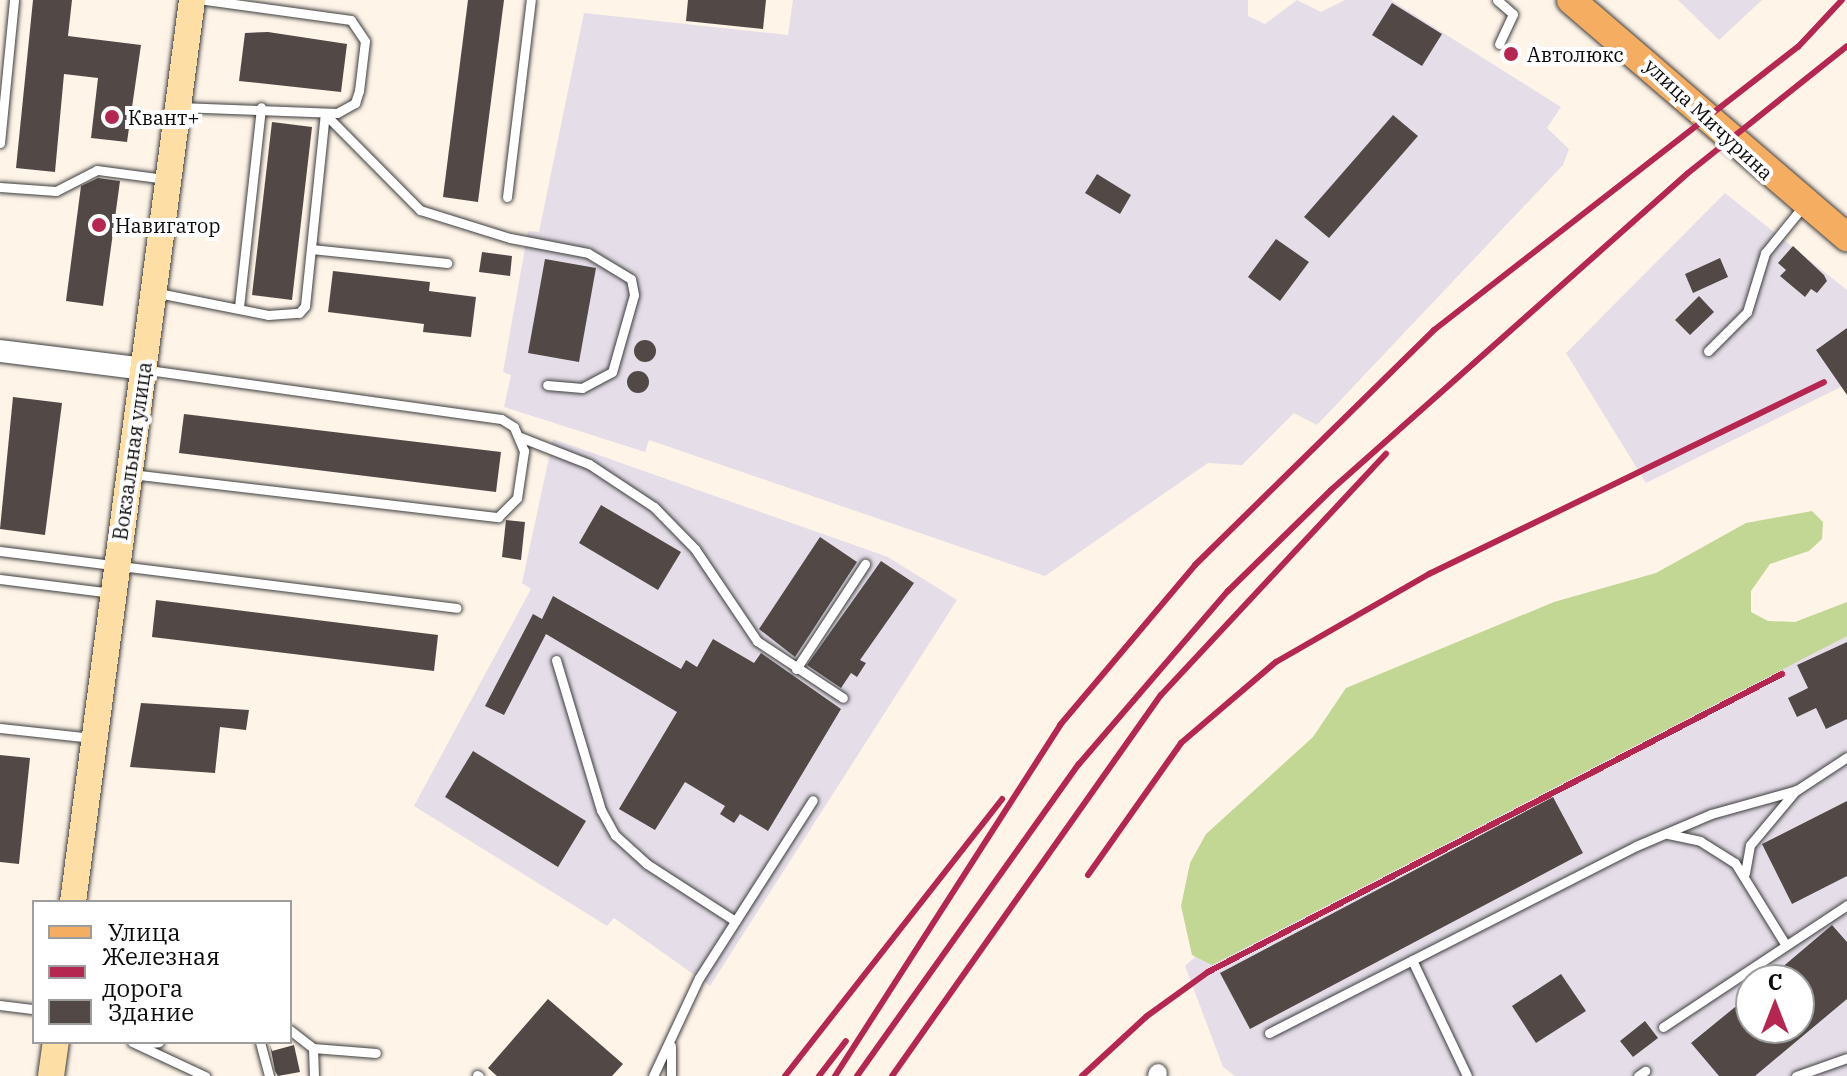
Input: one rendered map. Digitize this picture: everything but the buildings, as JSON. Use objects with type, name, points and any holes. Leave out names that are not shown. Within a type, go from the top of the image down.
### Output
[{"type":"main road","name":"Вокзальная улица","points":[[73,900],[192,0]]},
{"type":"main road","name":"улица Мичурина","points":[[1571,0],[1847,237]]},
{"type":"main road","points":[[51,1076],[56,1044]]},
{"type":"street","points":[[0,351],[144,369]]},
{"type":"lane","points":[[0,143],[14,0]]},
{"type":"lane","points":[[179,107],[230,113],[261,107],[325,114],[347,110],[359,91],[365,41],[351,20],[205,0]]},
{"type":"lane","points":[[507,197],[531,0]]},
{"type":"lane","points":[[1497,0],[1513,14],[1499,44]]},
{"type":"lane","points":[[239,307],[261,107]]},
{"type":"lane","points":[[154,292],[268,315],[299,313],[311,249],[325,114]]},
{"type":"lane","points":[[325,114],[420,210],[510,238],[576,250],[631,279],[634,295],[612,372],[582,388],[547,385]]},
{"type":"lane","points":[[0,187],[56,191],[97,170],[169,180]]},
{"type":"lane","points":[[1708,351],[1747,312],[1765,253],[1805,204]]},
{"type":"lane","points":[[311,249],[447,263]]},
{"type":"lane","points":[[144,369],[501,419],[520,437],[589,464],[654,507],[695,549],[757,641],[843,698]]},
{"type":"lane","points":[[128,473],[498,517],[517,498],[520,437]]},
{"type":"lane","points":[[0,551],[456,608]]},
{"type":"lane","points":[[796,669],[865,564]]},
{"type":"lane","points":[[0,579],[112,593]]},
{"type":"lane","points":[[556,660],[601,810],[615,835],[647,864],[735,921]]},
{"type":"lane","points":[[0,728],[94,738]]},
{"type":"lane","points":[[1269,1033],[1664,834],[1797,790],[1847,757]]},
{"type":"lane","points":[[1745,873],[1750,845],[1797,790]]},
{"type":"lane","points":[[653,1076],[692,992],[813,800]]},
{"type":"lane","points":[[1664,834],[1700,841],[1745,873],[1784,942]]},
{"type":"lane","points":[[1663,1027],[1784,942],[1847,905]]},
{"type":"lane","points":[[1412,960],[1467,1076]]},
{"type":"lane","points":[[0,1005],[32,1009]]},
{"type":"lane","points":[[292,1032],[313,1048],[376,1053]]},
{"type":"lane","points":[[671,1042],[671,1076]]},
{"type":"lane","points":[[136,1044],[205,1076]]},
{"type":"lane","points":[[261,1044],[269,1076]]},
{"type":"lane","points":[[313,1048],[314,1076]]},
{"type":"lane","points":[[1796,1076],[1847,1058]]},
{"type":"shaded area","points":[[793,0],[1248,0],[1248,16],[1265,24],[1297,0],[1321,12],[1345,0],[1391,0],[1561,107],[1547,128],[1569,149],[1563,165],[1317,425],[1294,413],[1242,465],[1208,463],[1045,576],[649,440],[645,452],[504,407],[511,375],[503,372],[528,231],[539,232],[584,13],[788,35]]},
{"type":"shaded area","points":[[1678,0],[1762,0],[1719,40]]},
{"type":"shaded area","points":[[1725,193],[1847,290],[1847,384],[1646,483],[1566,353]]},
{"type":"shaded area","points":[[553,439],[888,557],[957,600],[710,986],[614,918],[607,926],[414,806],[531,589],[522,583]]},
{"type":"shaded area","points":[[1847,611],[1847,1076],[1235,1076],[1223,1067],[1185,966],[1212,942]]},
{"type":"green space","points":[[1812,511],[1823,522],[1822,539],[1809,551],[1770,564],[1751,591],[1751,612],[1768,621],[1795,622],[1847,602],[1847,636],[1212,965],[1192,955],[1181,906],[1190,863],[1206,834],[1313,737],[1346,688],[1554,602],[1656,573],[1746,523]]},
{"type":"railway","points":[[835,1076],[1060,725],[1195,565],[1434,330],[1798,47],[1842,0]]},
{"type":"railway","points":[[857,1076],[1079,764],[1228,591],[1331,490],[1688,173],[1847,46]]},
{"type":"railway","points":[[1088,875],[1181,743],[1276,662],[1429,574],[1824,382]]},
{"type":"railway","points":[[892,1076],[1161,695],[1386,454]]},
{"type":"railway","points":[[1082,1076],[1147,1016],[1208,972],[1782,674]]},
{"type":"railway","points":[[785,1076],[1002,799]]},
{"type":"railway","points":[[819,1076],[846,1041]]},
{"type":"place","name":"Автолюкс","points":[[1511,54]]},
{"type":"place","name":"Квант+","points":[[112,117]]},
{"type":"place","name":"Навигатор","points":[[99,225]]}]
